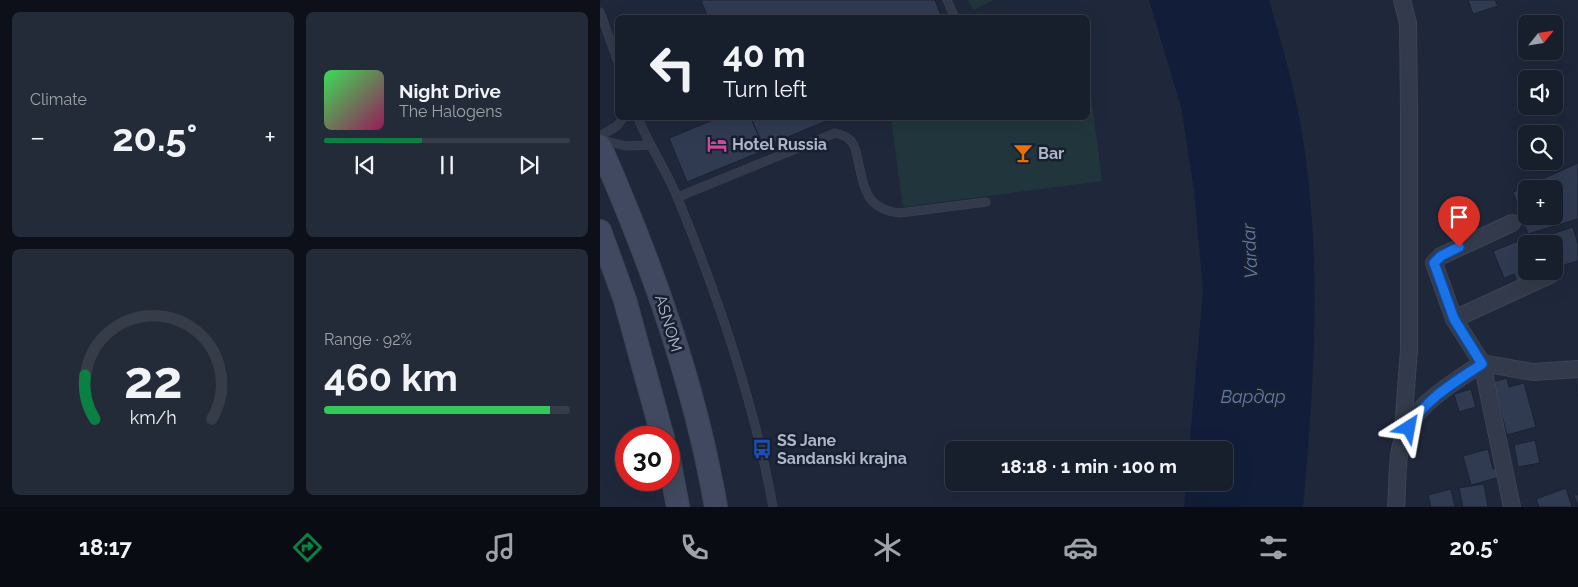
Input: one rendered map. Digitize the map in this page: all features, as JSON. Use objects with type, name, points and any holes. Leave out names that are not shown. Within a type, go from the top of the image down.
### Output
[{"type":"street","points":[[1396,507],[1409,349],[1408,23],[1402,0]]},
{"type":"street","name":"ASNOM","points":[[600,146],[640,236],[659,288],[691,397],[716,507]]},
{"type":"street","points":[[1512,223],[1441,256],[1434,263],[1454,319],[1482,364],[1512,507]]},
{"type":"street","points":[[600,231],[644,363],[661,426]]},
{"type":"street","points":[[600,244],[614,269]]},
{"type":"street","points":[[1454,319],[1539,280]]},
{"type":"street","points":[[1402,442],[1417,414],[1438,394],[1482,364],[1533,372],[1578,369]]},
{"type":"street","points":[[675,491],[678,507]]},
{"type":"lane","points":[[948,0],[954,15]]},
{"type":"lane","points":[[600,12],[615,54]]},
{"type":"lane","points":[[600,138],[617,126],[622,120]]},
{"type":"lane","points":[[639,120],[649,145],[678,197],[732,342],[754,412],[773,507]]},
{"type":"lane","points":[[678,197],[835,132],[849,138],[855,146],[866,193],[870,201],[888,212],[900,213],[986,202]]},
{"type":"lane","points":[[600,138],[626,146],[649,145]]},
{"type":"green space","points":[[968,0],[993,0],[973,10]]},
{"type":"green space","points":[[1090,87],[1102,181],[903,207],[891,120],[1090,120]]},
{"type":"water","name":"Вардар","points":[[1149,0],[1269,0],[1288,66],[1297,106],[1306,156],[1311,206],[1315,306],[1311,407],[1303,507],[1184,507],[1185,491],[1233,491],[1233,441],[1190,441],[1203,290],[1194,191],[1181,107]]},
{"type":"building","points":[[701,0],[935,0],[941,15],[707,15]]},
{"type":"building","points":[[1468,0],[1495,0],[1498,6],[1473,14]]},
{"type":"building","name":"Hotel Russia","points":[[713,120],[752,120],[765,150],[687,182],[669,138]]},
{"type":"building","points":[[752,120],[828,120],[764,147]]},
{"type":"building","points":[[1578,163],[1578,219],[1563,224],[1563,180],[1540,180]]},
{"type":"building","points":[[1518,190],[1518,206],[1513,192]]},
{"type":"building","points":[[1525,225],[1558,225],[1528,234]]},
{"type":"building","points":[[1573,227],[1578,244],[1578,261],[1563,265],[1563,235],[1548,235]]},
{"type":"building","points":[[1518,241],[1518,280],[1525,280],[1518,284],[1514,274],[1504,278],[1493,251]]},
{"type":"building","points":[[1578,377],[1578,395],[1577,395],[1576,378]]},
{"type":"building","points":[[1507,378],[1509,387],[1524,383],[1536,427],[1507,435],[1499,404],[1486,384]]},
{"type":"building","points":[[1471,389],[1476,407],[1459,412],[1454,394]]},
{"type":"building","points":[[1535,440],[1540,463],[1518,467],[1514,445]]},
{"type":"building","points":[[1488,449],[1493,469],[1497,468],[1500,477],[1471,485],[1463,456]]},
{"type":"building","points":[[1484,484],[1488,507],[1463,507],[1459,488]]},
{"type":"building","points":[[1566,488],[1572,507],[1539,507],[1536,499]]},
{"type":"building","points":[[1451,489],[1455,507],[1431,507],[1428,495]]},
{"type":"building","points":[[1578,494],[1578,507],[1574,495]]},
{"type":"place","name":"Hotel Russia","points":[[717,144]]},
{"type":"place","name":"Bar","points":[[1023,153]]},
{"type":"place","name":"SS Jane Sandanski krajna","points":[[762,449]]},
{"type":"route","points":[[1409,428],[1417,414],[1438,394],[1482,364],[1454,319],[1434,263],[1441,256],[1459,247]]},
{"type":"water label","name":"Vardar","points":[[1250,251]]}]
